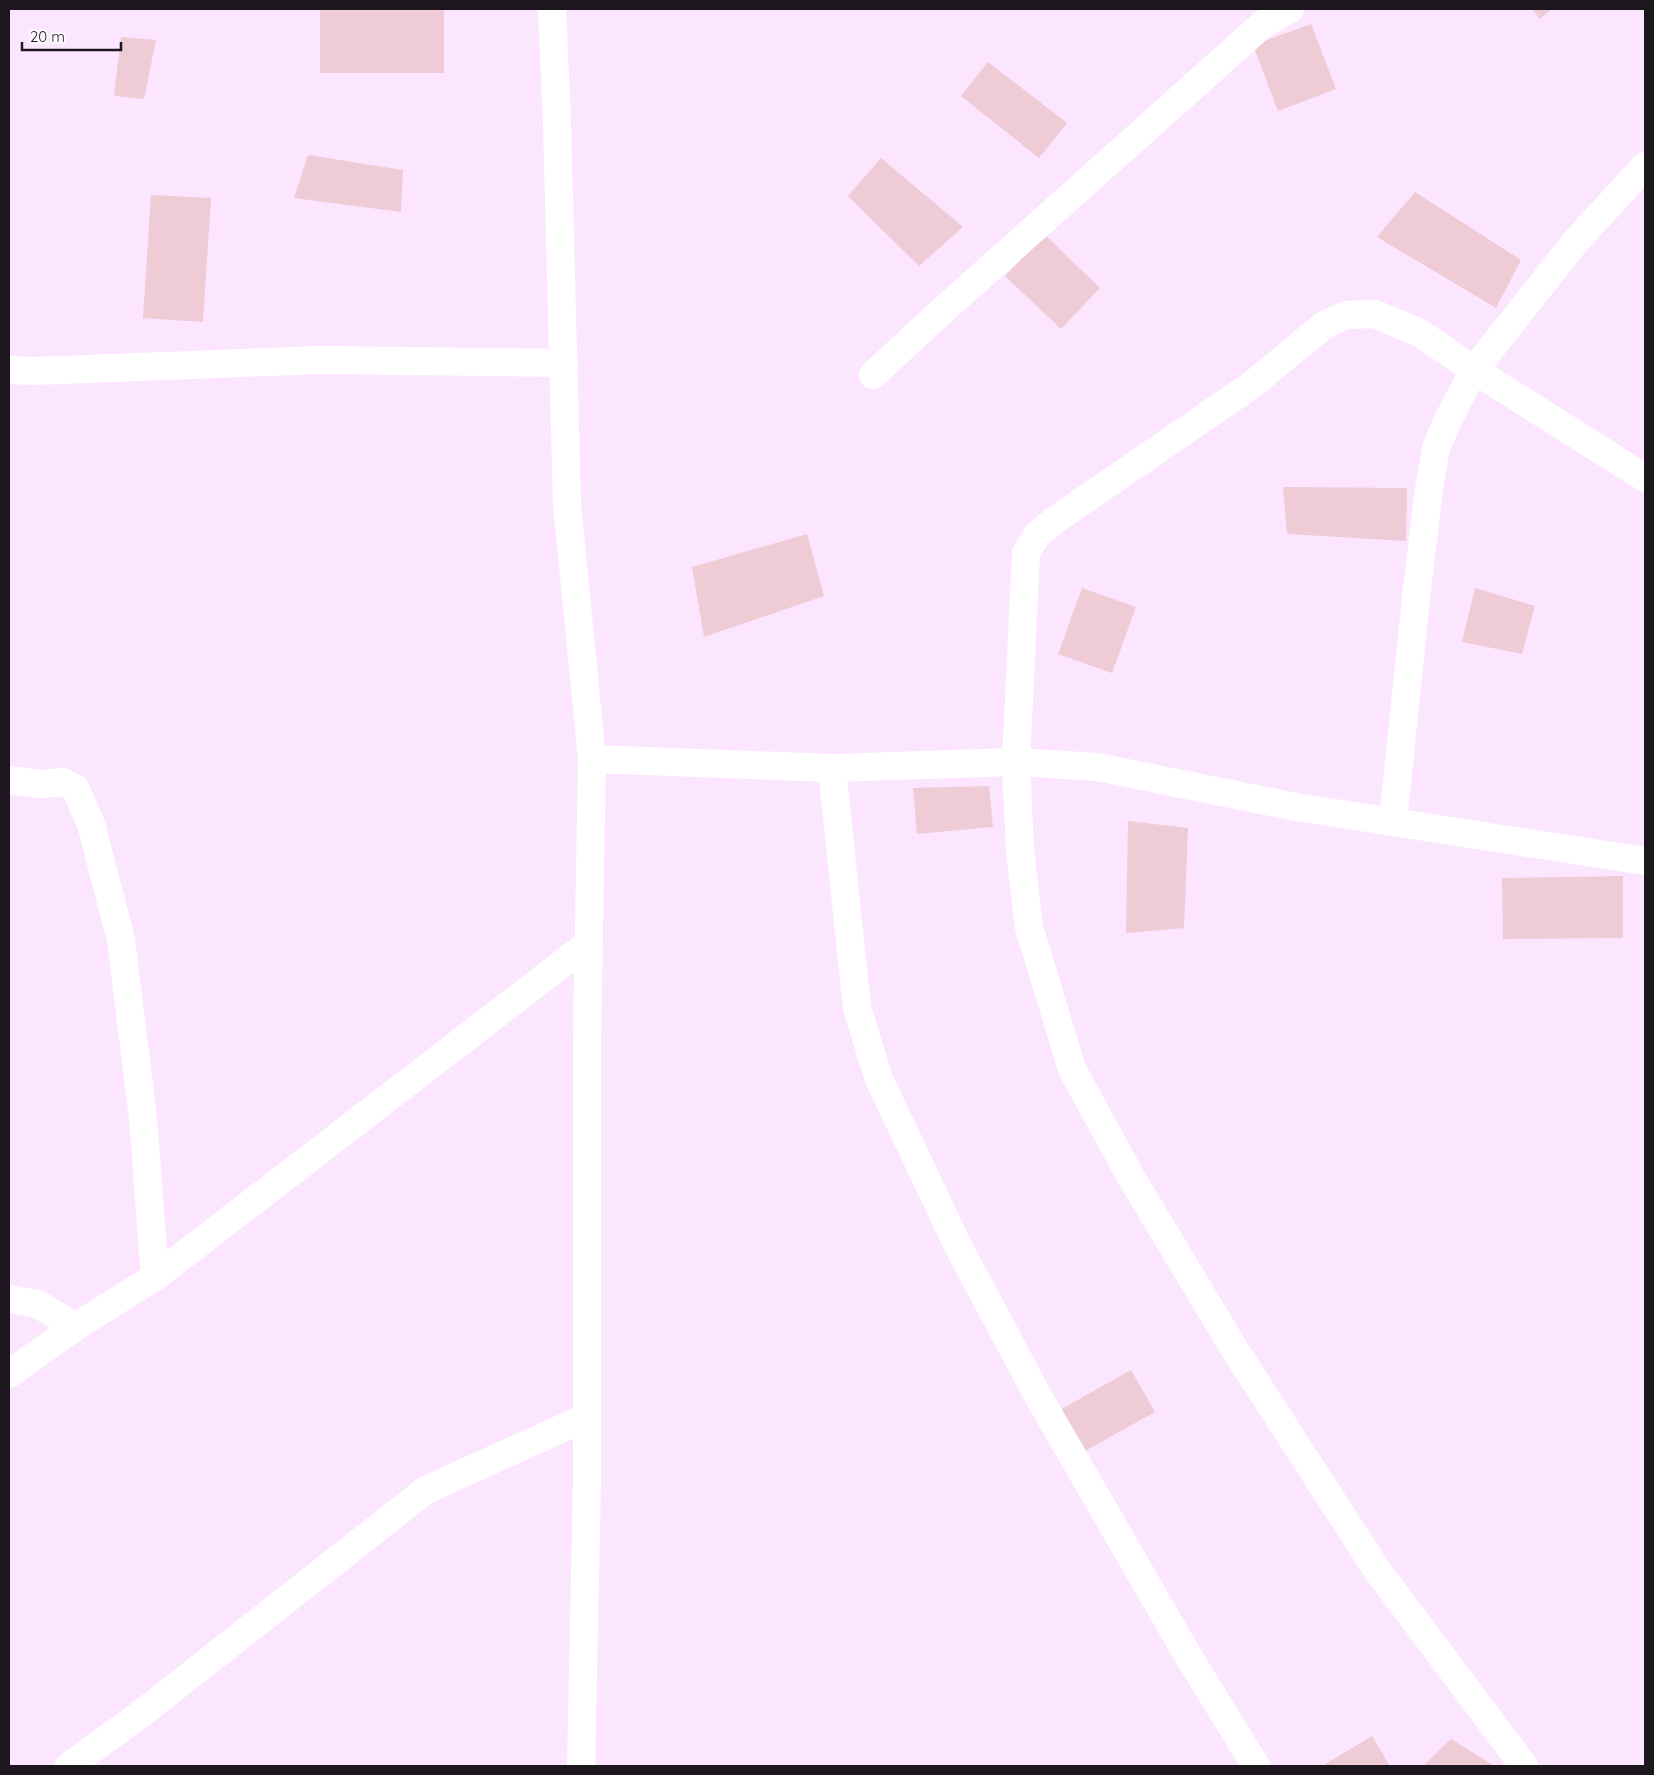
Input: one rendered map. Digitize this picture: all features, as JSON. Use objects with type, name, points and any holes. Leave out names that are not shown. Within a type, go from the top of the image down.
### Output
[{"type":"street","points":[[552,9],[558,123],[567,504],[592,758],[587,1040],[588,1483],[580,1766]]},
{"type":"street","points":[[873,375],[1255,17],[1290,9]]},
{"type":"street","points":[[1393,822],[1429,489],[1436,448],[1474,370],[1576,242],[1645,166]]},
{"type":"street","points":[[1524,1766],[1377,1570],[1230,1342],[1132,1178],[1072,1069],[1029,927],[1020,851],[1016,762],[1026,553],[1037,535],[1055,520],[1253,384],[1323,326],[1346,316],[1375,314],[1420,333],[1474,370],[1645,478]]},
{"type":"street","points":[[9,370],[34,371],[319,360],[564,362]]},
{"type":"street","points":[[592,758],[832,768],[1016,762],[1097,767],[1296,807],[1645,861]]},
{"type":"street","points":[[832,768],[857,1008],[879,1079],[958,1246],[1038,1396],[1185,1650],[1256,1766]]},
{"type":"street","points":[[9,780],[41,784],[63,782],[75,788],[92,824],[121,940],[143,1118],[155,1277]]},
{"type":"street","points":[[9,1374],[75,1327],[155,1277],[589,943]]},
{"type":"street","points":[[9,1300],[38,1304],[75,1327]]},
{"type":"street","points":[[69,1766],[137,1717],[426,1490],[587,1418]]},
{"type":"building","points":[[320,9],[444,9],[444,73],[320,73]]},
{"type":"building","points":[[1532,9],[1552,9],[1540,19]]},
{"type":"building","points":[[1311,24],[1336,89],[1278,111],[1253,45]]},
{"type":"building","points":[[121,37],[156,40],[144,99],[114,96]]},
{"type":"building","points":[[988,62],[1067,123],[1039,158],[961,96]]},
{"type":"building","points":[[308,155],[403,170],[401,212],[294,198]]},
{"type":"building","points":[[881,158],[963,227],[919,266],[848,196]]},
{"type":"building","points":[[1415,192],[1521,260],[1496,308],[1377,237]]},
{"type":"building","points":[[151,195],[211,198],[203,322],[143,318]]},
{"type":"building","points":[[1045,235],[1100,288],[1061,329],[1005,276]]},
{"type":"building","points":[[1283,487],[1407,488],[1406,541],[1287,534]]},
{"type":"building","points":[[807,534],[824,596],[704,637],[692,567]]},
{"type":"building","points":[[1082,588],[1136,607],[1112,673],[1058,654]]},
{"type":"building","points":[[1475,588],[1535,606],[1522,654],[1462,642]]},
{"type":"building","points":[[989,786],[993,827],[917,834],[913,788]]},
{"type":"building","points":[[1128,821],[1188,828],[1184,928],[1126,933]]},
{"type":"building","points":[[1623,876],[1623,938],[1503,939],[1502,878]]},
{"type":"building","points":[[1131,1370],[1155,1412],[1085,1451],[1060,1410]]},
{"type":"building","points":[[1372,1736],[1390,1766],[1322,1766]]},
{"type":"building","points":[[1451,1739],[1495,1766],[1423,1766]]}]
